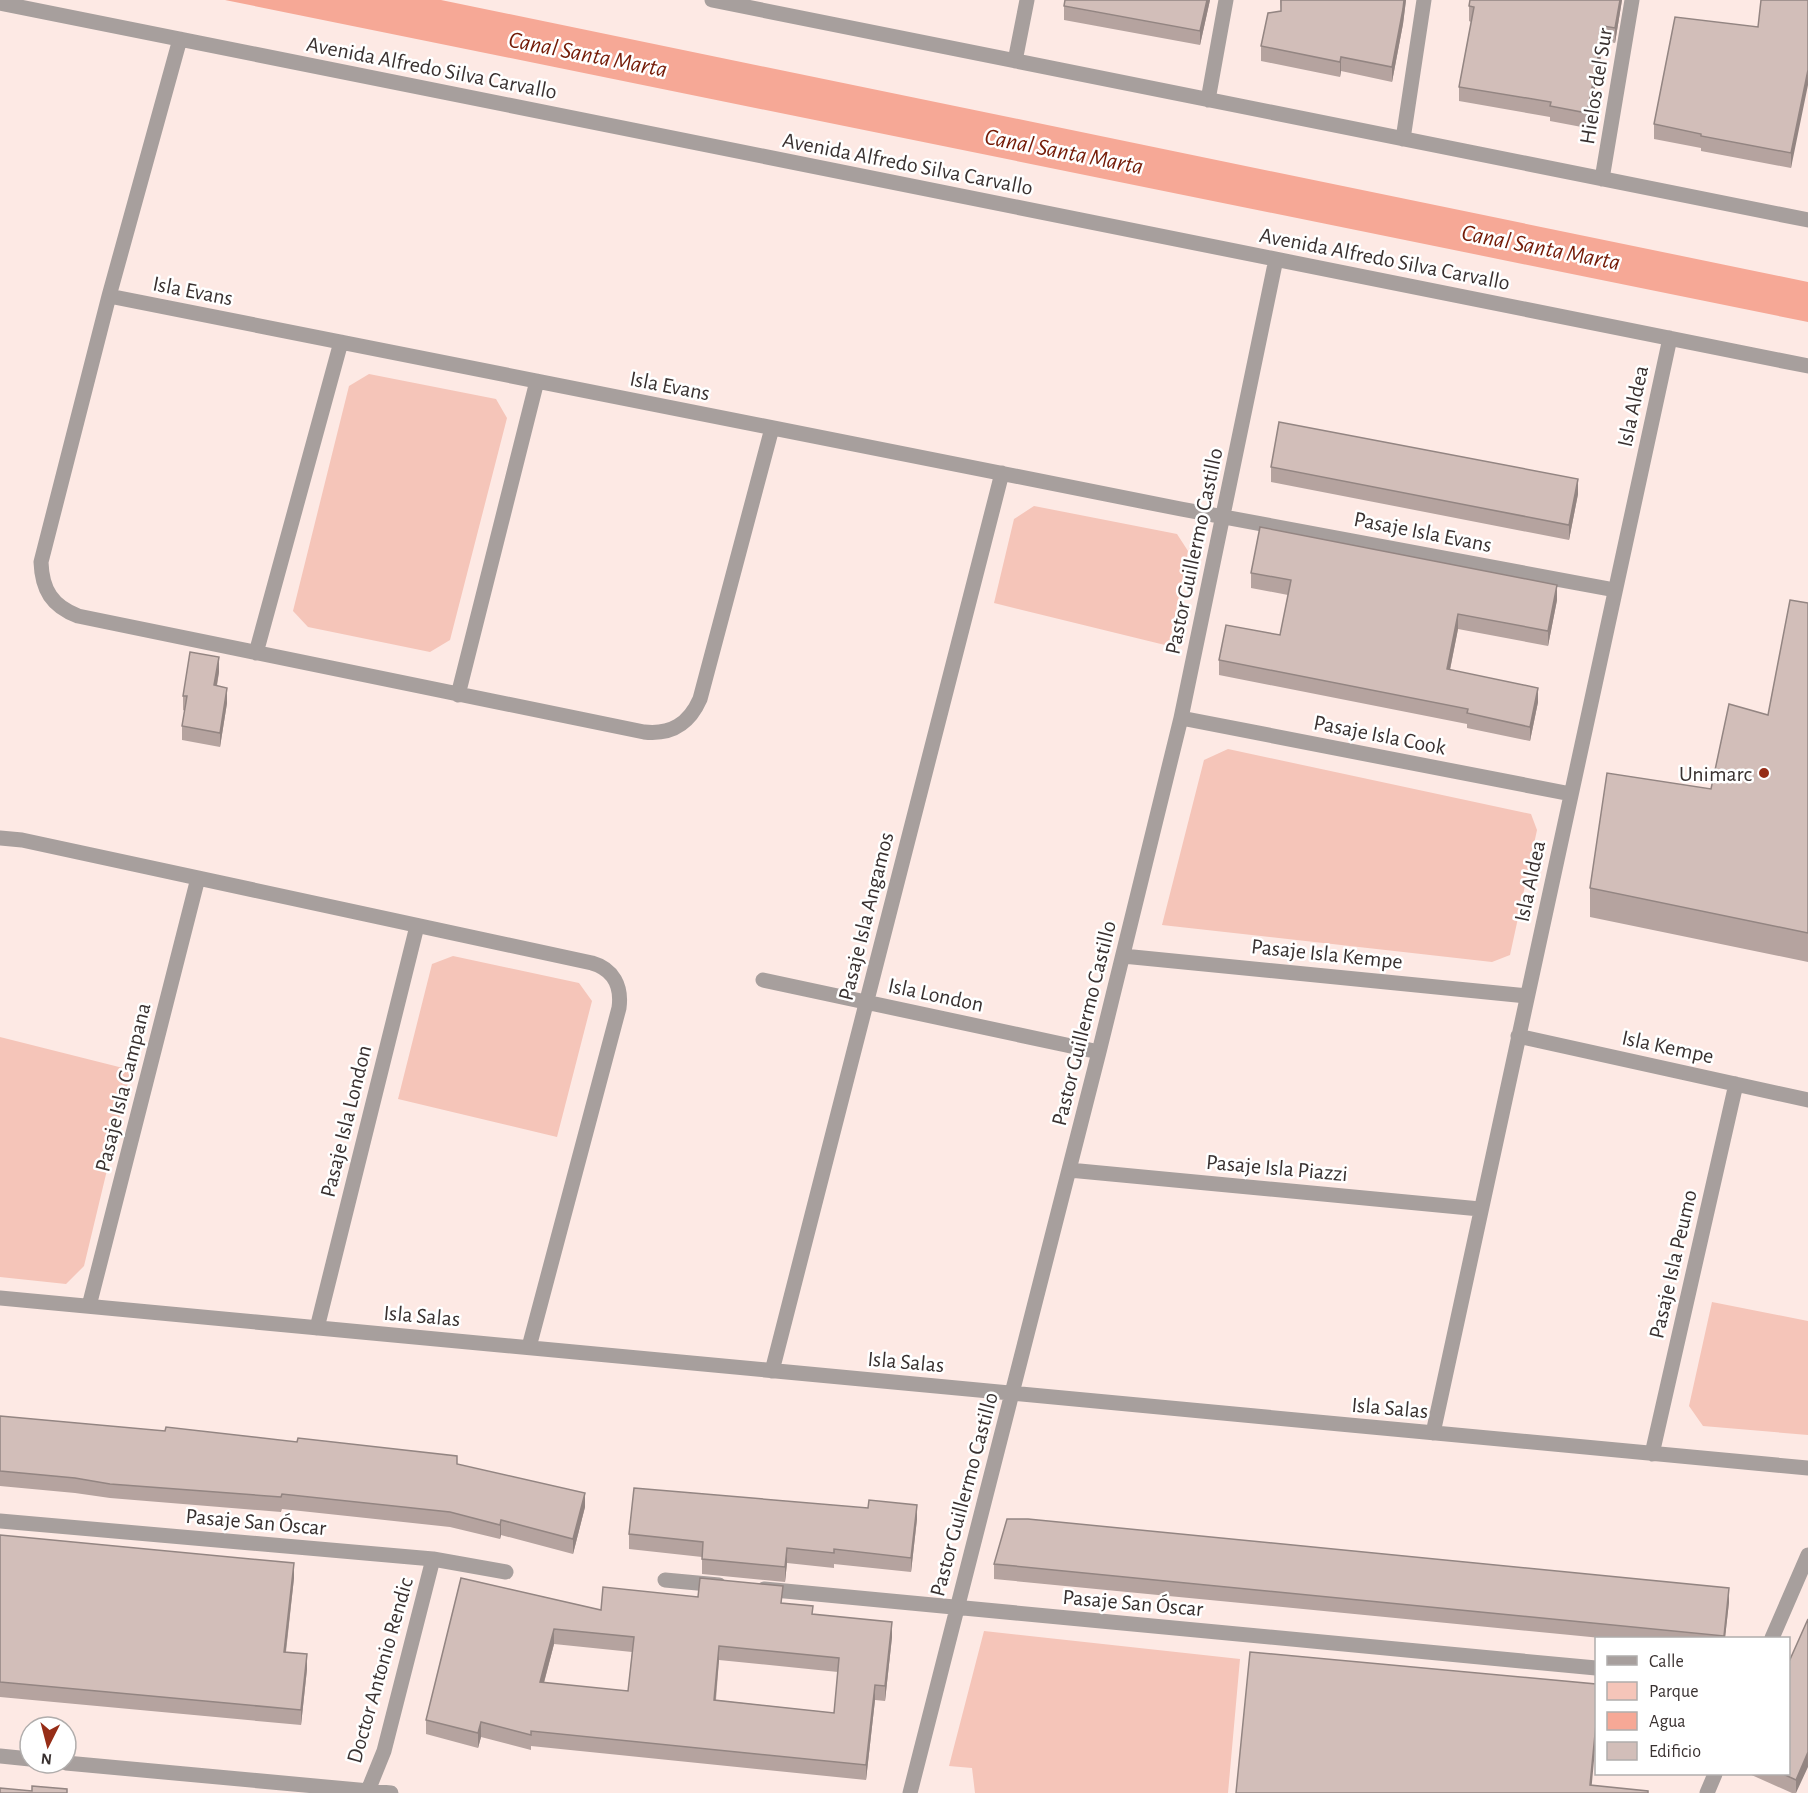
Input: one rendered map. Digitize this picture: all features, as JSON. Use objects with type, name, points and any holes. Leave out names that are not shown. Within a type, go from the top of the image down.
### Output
[{"type":"street","points":[[712,0],[1808,220]]},
{"type":"street","points":[[1015,61],[1027,0]]},
{"type":"street","points":[[1208,100],[1226,0]]},
{"type":"street","points":[[1403,139],[1424,0]]},
{"type":"street","name":"Hielos del Sur","points":[[1602,179],[1632,0]]},
{"type":"street","name":"Avenida Alfredo Silva Carvallo","points":[[0,3],[1808,366]]},
{"type":"street","points":[[180,39],[109,296],[41,562],[44,587],[60,608],[78,616],[458,695],[656,734],[668,732],[688,720],[700,699],[772,428]]},
{"type":"street","name":"Pastor Guillermo Castillo","points":[[910,1793],[1124,956],[1181,718],[1276,259]]},
{"type":"street","name":"Isla Evans","points":[[109,296],[1222,516]]},
{"type":"street","name":"Isla Aldea","points":[[1432,1433],[1670,338]]},
{"type":"street","points":[[256,653],[341,342]]},
{"type":"street","points":[[458,695],[537,381]]},
{"type":"street","name":"Pasaje Isla Angamos","points":[[772,1371],[1002,473]]},
{"type":"street","name":"Pasaje Isla Evans","points":[[1222,516],[1615,590]]},
{"type":"street","name":"Pasaje Isla Cook","points":[[1181,718],[1571,794]]},
{"type":"street","points":[[0,838],[22,840],[601,966],[609,971],[619,988],[619,1008],[529,1347]]},
{"type":"street","name":"Pasaje Isla Campana","points":[[89,1306],[198,878]]},
{"type":"street","name":"Pasaje Isla London","points":[[317,1328],[417,926]]},
{"type":"street","name":"Pasaje Isla Kempe","points":[[1124,956],[1527,996]]},
{"type":"street","name":"Isla London","points":[[763,980],[1099,1052]]},
{"type":"street","name":"Isla Kempe","points":[[1518,1036],[1808,1100]]},
{"type":"street","name":"Pasaje Isla Peumo","points":[[1652,1454],[1736,1084]]},
{"type":"street","name":"Pasaje Isla Piazzi","points":[[1069,1170],[1480,1209]]},
{"type":"street","name":"Isla Salas","points":[[0,1298],[1808,1468]]},
{"type":"street","name":"Pasaje San Óscar","points":[[0,1521],[433,1559],[506,1572]]},
{"type":"street","points":[[1772,1637],[1808,1554]]},
{"type":"street","name":"Doctor Antonio Rendic","points":[[367,1792],[384,1751],[433,1559]]},
{"type":"street","name":"Pasaje San Óscar","points":[[665,1580],[1595,1668]]},
{"type":"street","points":[[0,1756],[18,1758]]},
{"type":"street","points":[[78,1764],[391,1793]]},
{"type":"street","points":[[1707,1793],[1714,1775]]},
{"type":"green space","points":[[369,374],[496,399],[507,418],[450,640],[430,652],[308,627],[293,611],[349,386]]},
{"type":"green space","points":[[1034,506],[1177,534],[1188,551],[1169,646],[994,603],[1014,519]]},
{"type":"green space","points":[[1228,749],[1531,814],[1537,830],[1510,955],[1492,962],[1162,925],[1204,760]]},
{"type":"green space","points":[[453,956],[579,983],[592,1001],[557,1137],[398,1099],[432,964]]},
{"type":"green space","points":[[0,1037],[131,1070],[84,1266],[66,1284],[0,1277]]},
{"type":"green space","points":[[1712,1302],[1808,1321],[1808,1435],[1703,1426],[1689,1406]]},
{"type":"green space","points":[[984,1631],[1240,1659],[1228,1793],[975,1793],[972,1768],[949,1766]]},
{"type":"water","name":"Canal Santa Marta","points":[[225,0],[441,0],[1808,282],[1808,322]]},
{"type":"building","points":[[1065,0],[1207,0],[1200,31],[1064,6]]},
{"type":"building","points":[[1281,0],[1404,0],[1392,67],[1341,57],[1340,62],[1261,46],[1268,13],[1281,11]]},
{"type":"building","points":[[1470,0],[1620,0],[1615,28],[1604,26],[1587,113],[1550,106],[1551,102],[1459,87],[1474,7],[1469,6]]},
{"type":"building","points":[[1761,0],[1808,0],[1808,70],[1791,153],[1701,136],[1701,134],[1654,124],[1675,17],[1758,27]]},
{"type":"building","points":[[1279,422],[1578,479],[1569,525],[1271,467]]},
{"type":"building","points":[[1260,527],[1557,585],[1548,631],[1458,614],[1447,669],[1538,688],[1530,727],[1467,713],[1468,709],[1219,660],[1226,625],[1280,635],[1291,580],[1251,573]]},
{"type":"building","name":"Unimarc","points":[[1790,600],[1808,603],[1808,933],[1590,888],[1607,773],[1711,789],[1729,704],[1768,715]]},
{"type":"building","points":[[190,652],[219,657],[214,685],[227,688],[220,733],[182,726],[187,696],[183,696]]},
{"type":"building","points":[[0,1416],[165,1431],[166,1427],[297,1442],[298,1438],[457,1456],[457,1464],[585,1493],[573,1539],[501,1520],[500,1525],[450,1512],[282,1494],[281,1497],[110,1484],[75,1478],[0,1471]]},
{"type":"building","points":[[634,1488],[868,1508],[869,1500],[917,1505],[911,1558],[834,1549],[834,1553],[787,1548],[785,1567],[702,1559],[703,1542],[629,1534]]},
{"type":"building","points":[[1007,1519],[1028,1519],[1729,1588],[1724,1636],[994,1564]]},
{"type":"building","points":[[0,1535],[294,1563],[284,1652],[307,1654],[301,1710],[0,1682]]},
{"type":"building","points":[[461,1578],[601,1610],[603,1587],[698,1597],[700,1578],[783,1586],[781,1603],[813,1606],[812,1614],[892,1622],[885,1686],[875,1685],[866,1765],[531,1731],[531,1735],[481,1722],[478,1733],[426,1720]],"holes":[[[554,1629],[634,1637],[628,1691],[540,1682]],[[719,1646],[839,1658],[834,1713],[714,1700]]]},
{"type":"building","points":[[1808,1619],[1808,1752],[1796,1780],[1785,1775],[1790,1775],[1790,1660]]},
{"type":"building","points":[[1250,1652],[1595,1684],[1595,1734],[1590,1785],[1648,1791],[1648,1793],[1236,1793]]},
{"type":"building","points":[[32,1786],[67,1789],[67,1793],[0,1793],[0,1788],[32,1791]]},
{"type":"place","name":"Unimarc","points":[[1764,773]]}]
